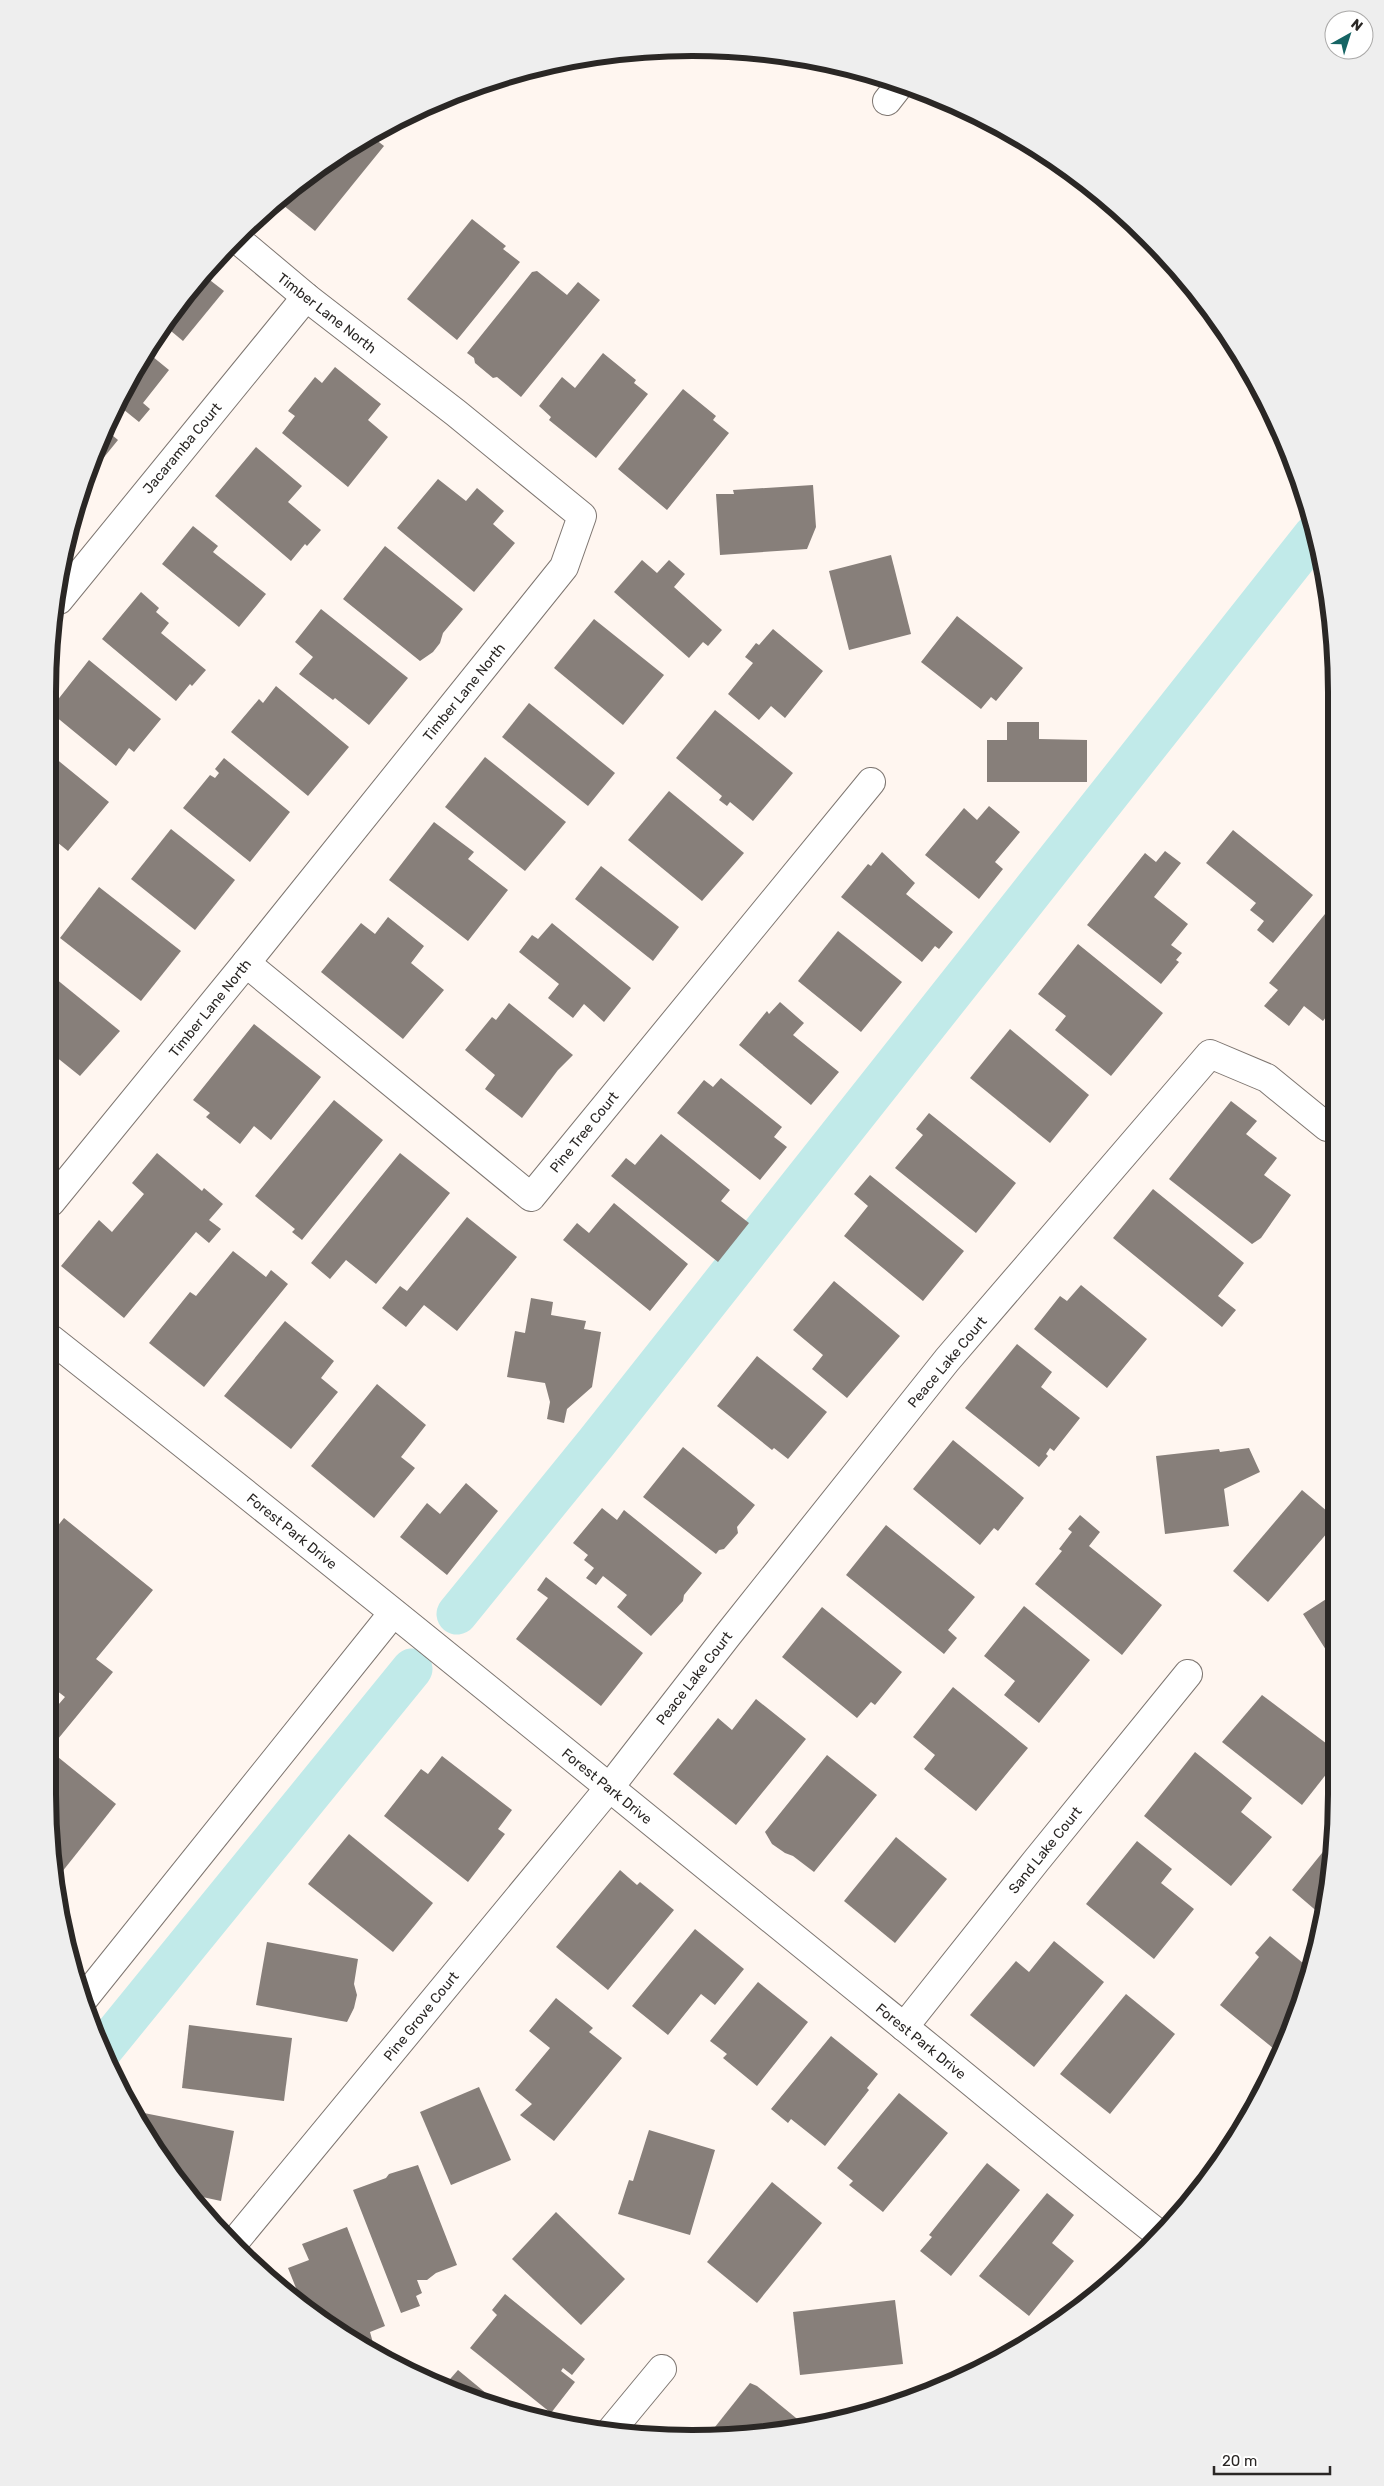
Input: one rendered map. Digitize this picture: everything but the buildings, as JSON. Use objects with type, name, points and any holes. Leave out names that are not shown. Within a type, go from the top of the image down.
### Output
[{"type":"street","name":"Timber Lane North","points":[[56,1196],[564,567],[582,516],[456,413],[306,297],[241,243]]},
{"type":"street","name":"Jacaramba Court","points":[[64,594],[306,297]]},
{"type":"street","name":"Pine Tree Court","points":[[246,963],[531,1198],[871,782]]},
{"type":"street","name":"Peace Lake Court","points":[[609,1788],[727,1636],[947,1360],[1210,1054],[1266,1078],[1328,1126]]},
{"type":"street","name":"Forest Park Drive","points":[[56,1342],[904,2027],[1058,2155],[1154,2230]]},
{"type":"street","points":[[88,1993],[393,1613]]},
{"type":"street","name":"Sand Lake Court","points":[[904,2027],[1188,1674]]},
{"type":"street","name":"Pine Grove Court","points":[[237,2239],[609,1788]]},
{"type":"street","points":[[616,2425],[662,2368]]},
{"type":"waterway","points":[[457,1614],[596,1443],[1309,541]]},
{"type":"waterway","points":[[108,2043],[412,1669]]}]
